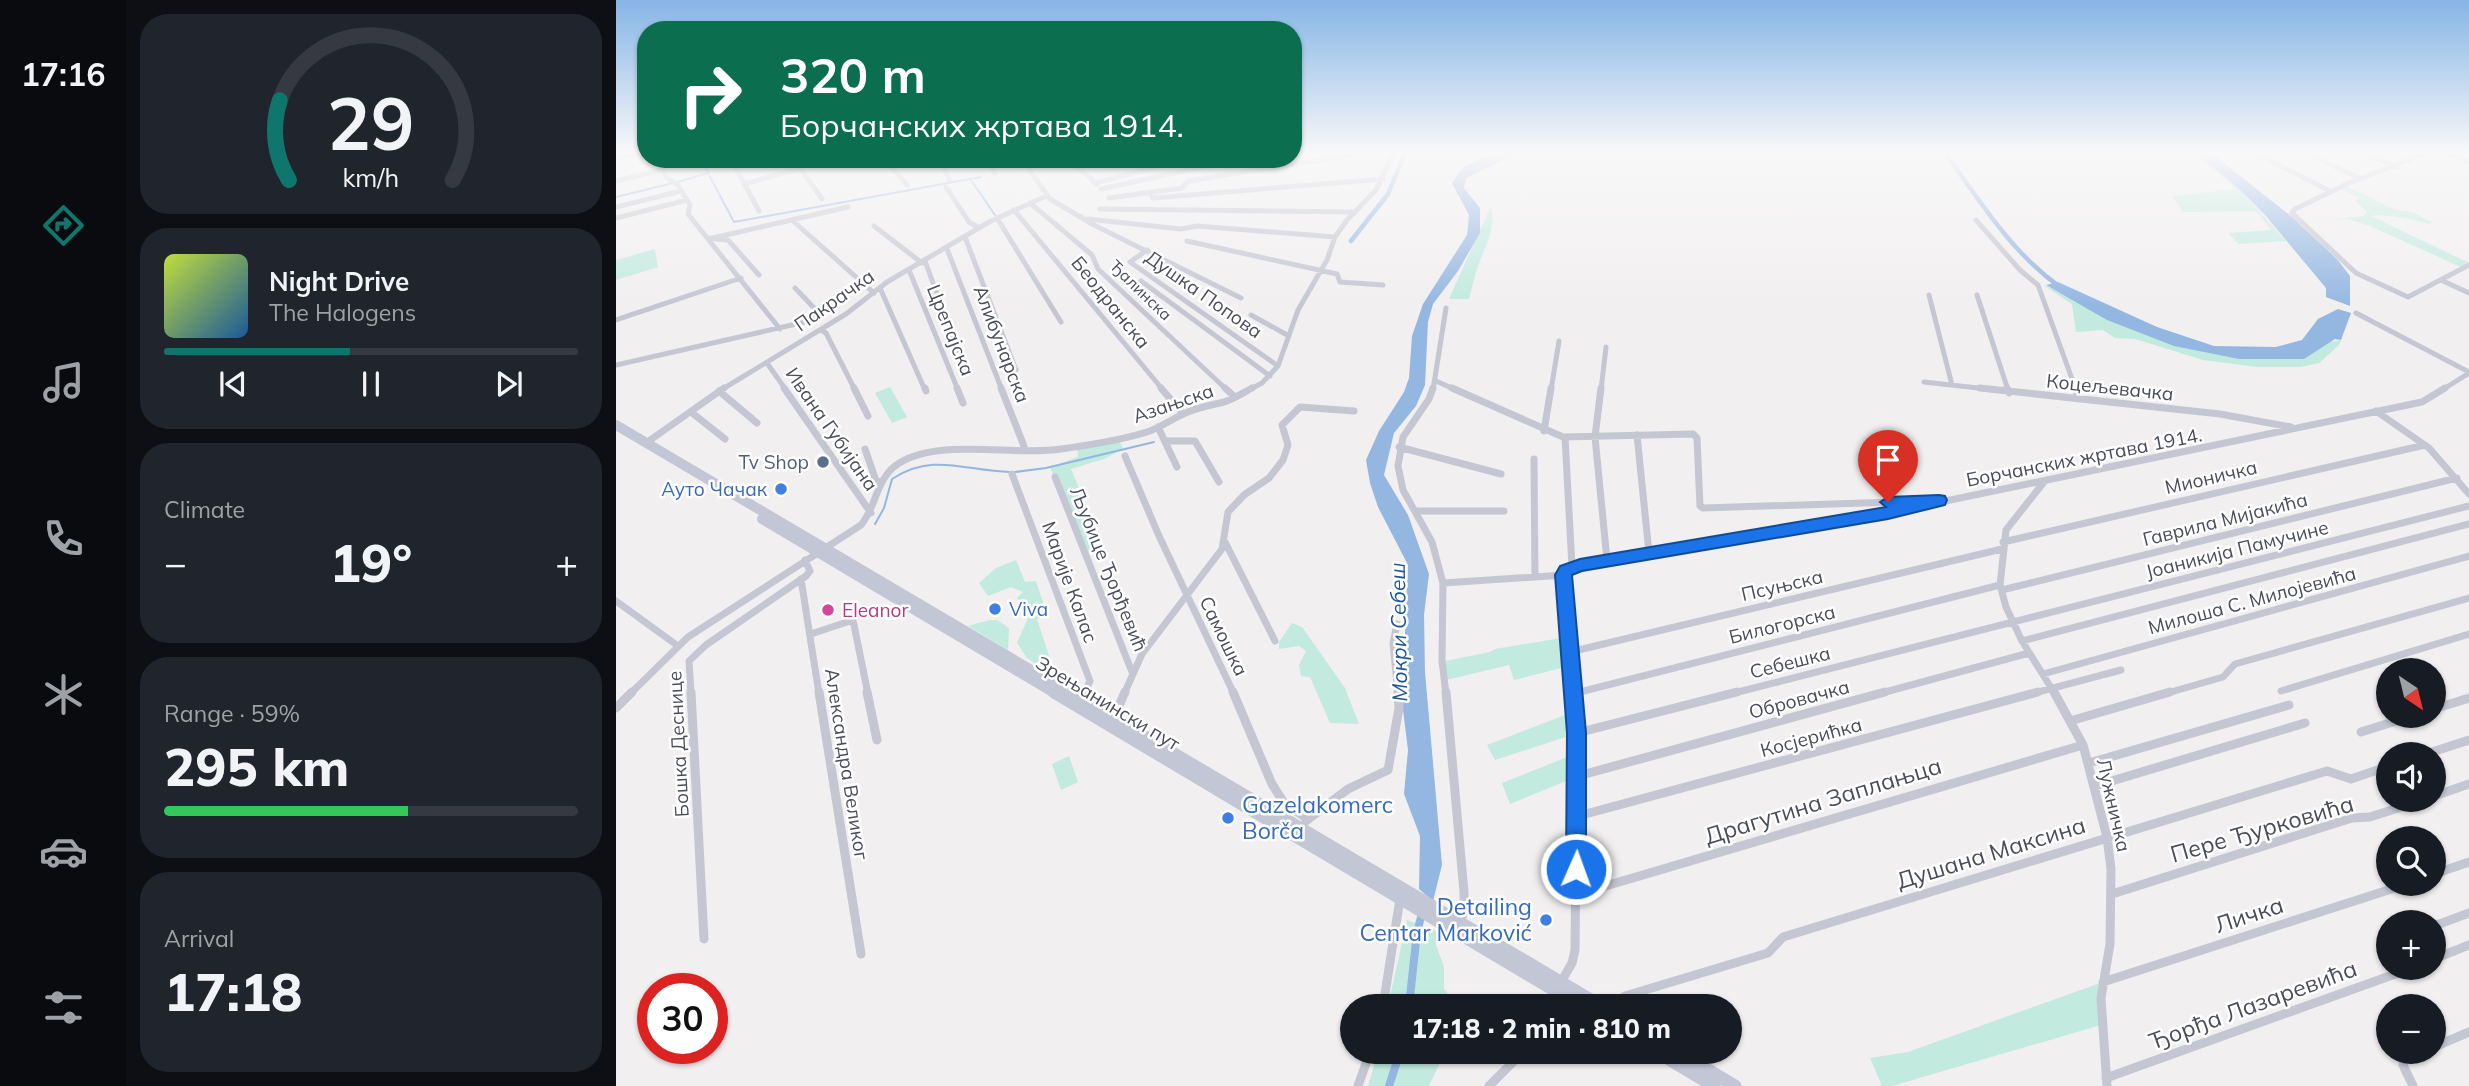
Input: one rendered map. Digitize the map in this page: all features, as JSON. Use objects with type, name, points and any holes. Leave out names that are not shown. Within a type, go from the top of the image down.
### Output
[{"type":"main road","name":"Зрењанински пут","points":[[616,425],[814,557],[1082,700],[1304,823],[1416,904],[1581,994]]},
{"type":"main road","name":"Зрењанински пут","points":[[616,433],[814,557],[1400,899],[1416,904]]},
{"type":"main road","name":"Зрењанински пут","points":[[1456,927],[1556,994]]},
{"type":"main road","points":[[1677,1064],[1714,1086]]},
{"type":"main road","points":[[1698,1064],[1735,1086]]},
{"type":"street","points":[[616,218],[672,204]]},
{"type":"street","points":[[689,204],[688,214],[780,329]]},
{"type":"street","points":[[755,204],[759,211]]},
{"type":"street","points":[[957,204],[969,222],[979,228]]},
{"type":"street","name":"Пакрачка","points":[[646,443],[719,391],[821,330],[880,288],[979,228],[1028,204]]},
{"type":"street","name":"Ђалинска","points":[[1031,204],[1092,255],[1098,269],[1235,397]]},
{"type":"street","points":[[1059,204],[1241,298]]},
{"type":"street","points":[[1104,204],[1100,209],[1354,212]]},
{"type":"street","name":"Азањска","points":[[881,482],[900,463],[922,453],[1057,451],[1158,427],[1183,414],[1235,397],[1270,376],[1279,366],[1298,310],[1322,270],[1335,237],[1363,204]]},
{"type":"street","points":[[2308,204],[2292,213],[2356,273],[2412,297],[2469,265]]},
{"type":"street","points":[[709,240],[848,207]]},
{"type":"street","name":"Беодранска","points":[[1014,210],[1183,414]]},
{"type":"street","points":[[997,218],[1061,322]]},
{"type":"street","points":[[1088,219],[1181,229],[1197,226],[1335,237]]},
{"type":"street","points":[[792,220],[874,293]]},
{"type":"street","points":[[1976,220],[2020,270],[2038,285],[2079,399]]},
{"type":"street","points":[[874,226],[924,262],[960,357]]},
{"type":"street","points":[[965,237],[1016,370]]},
{"type":"street","points":[[709,240],[728,240],[759,275]]},
{"type":"street","points":[[1187,241],[1337,274],[1340,282],[1383,285]]},
{"type":"street","name":"Алибунарска","points":[[947,249],[1024,446],[1023,450]]},
{"type":"street","name":"Душка Попова","points":[[1147,250],[1130,262],[1279,366]]},
{"type":"street","name":"Црепајска","points":[[909,270],[963,402]]},
{"type":"street","points":[[616,320],[741,278]]},
{"type":"street","points":[[1141,281],[1270,376]]},
{"type":"street","points":[[2443,281],[2469,293]]},
{"type":"street","points":[[616,365],[805,322],[818,313],[795,288]]},
{"type":"street","points":[[880,288],[926,391]]},
{"type":"street","points":[[1929,295],[1952,385]]},
{"type":"street","points":[[1977,295],[2009,393]]},
{"type":"street","points":[[1447,308],[1440,339],[1436,381],[1429,399],[1399,447],[1398,457],[1401,484],[1432,542],[1443,583],[1442,661],[1464,892],[1464,912],[1456,927]]},
{"type":"street","points":[[2356,313],[2469,373]]},
{"type":"street","points":[[1251,315],[1289,336]]},
{"type":"street","points":[[821,330],[826,333],[868,416]]},
{"type":"street","points":[[1544,431],[1559,341]]},
{"type":"street","points":[[1606,347],[1595,437],[1607,560]]},
{"type":"street","name":"Ивана Губијана","points":[[767,363],[871,513]]},
{"type":"street","name":"Борчанских жртава 1914.","points":[[1572,567],[1888,513],[1939,500],[2044,482],[2239,442],[2292,428],[2427,401],[2469,373]]},
{"type":"street","points":[[1436,381],[1544,431],[1565,437],[1690,433],[1696,436],[1700,506],[1703,508],[1939,500]]},
{"type":"street","name":"Коцељевачка","points":[[1924,382],[2220,414],[2277,422],[2292,428]]},
{"type":"street","points":[[719,391],[757,423]]},
{"type":"street","points":[[1275,641],[1225,542],[1223,520],[1233,505],[1264,485],[1280,467],[1288,445],[1281,426],[1296,409],[1305,406],[1354,411]]},
{"type":"street","points":[[2376,411],[2425,445],[2469,494]]},
{"type":"street","points":[[691,412],[725,439]]},
{"type":"street","points":[[1158,427],[1178,467]]},
{"type":"street","points":[[1636,435],[1649,554]]},
{"type":"street","points":[[1443,583],[1563,575],[1572,567],[1565,437]]},
{"type":"street","points":[[1166,441],[1195,441],[1219,482]]},
{"type":"street","name":"Мионичка","points":[[2002,545],[2425,445]]},
{"type":"street","points":[[1399,447],[1501,474]]},
{"type":"street","points":[[616,708],[678,646],[722,613],[861,525],[871,513],[881,482],[876,481],[865,449]]},
{"type":"street","name":"Самошка","points":[[1125,456],[1187,596],[1240,706],[1279,798],[1304,823]]},
{"type":"street","points":[[1534,459],[1535,577]]},
{"type":"street","name":"Марије Калас","points":[[1012,474],[1090,681],[1082,700]]},
{"type":"street","name":"Љубице Ђорђевић","points":[[1055,477],[1133,673]]},
{"type":"street","name":"Гаврила Мијакића","points":[[2001,587],[2457,478]]},
{"type":"street","name":"Лужничка","points":[[2044,482],[2010,523],[2002,545],[2001,587],[2012,622],[2052,688],[2082,745],[2107,837],[2112,894],[2110,944],[2103,982],[2101,1025],[2106,1082]]},
{"type":"street","name":"Јоаникија Памучине","points":[[2012,622],[2469,506]]},
{"type":"street","points":[[1416,511],[1504,511]]},
{"type":"street","points":[[2022,641],[2469,524]]},
{"type":"street","points":[[1113,719],[1142,654],[1225,542]]},
{"type":"street","name":"Псуњска","points":[[1570,652],[2002,545]]},
{"type":"street","name":"Милоша С. Милојевића","points":[[2043,674],[2469,556]]},
{"type":"street","name":"Бошка Деснице","points":[[704,939],[689,661],[706,645],[802,579],[810,572],[814,557]]},
{"type":"street","points":[[1561,982],[1572,963],[1575,950],[1578,817],[1577,733],[1563,575]]},
{"type":"street","name":"Александра Великог","points":[[802,579],[861,954]]},
{"type":"street","name":"Билогорска","points":[[1572,694],[2001,587]]},
{"type":"street","points":[[2070,721],[2223,677],[2235,664],[2469,598]]},
{"type":"street","points":[[616,601],[678,646]]},
{"type":"street","points":[[811,634],[847,620],[853,621],[877,740]]},
{"type":"street","name":"Себешка","points":[[1577,733],[2012,622]]},
{"type":"street","points":[[1304,823],[1348,789],[1388,769],[1399,708],[1393,643],[1397,624]]},
{"type":"street","points":[[2281,691],[2469,634]]},
{"type":"street","name":"Обровачка","points":[[1578,776],[2029,653]]},
{"type":"street","name":"Косјерићка","points":[[1578,817],[2121,670]]},
{"type":"street","points":[[2446,705],[2469,698]]},
{"type":"street","points":[[2089,763],[2289,705]]},
{"type":"street","points":[[2095,786],[2305,723]]},
{"type":"street","points":[[2361,732],[2376,727]]},
{"type":"street","points":[[2446,747],[2469,740]]},
{"type":"street","name":"Драгутина Заплањца","points":[[1575,895],[2082,745]]},
{"type":"street","name":"Душана Максина","points":[[1632,994],[1768,953],[1785,936],[2107,837],[2327,771],[2351,779],[2376,770]]},
{"type":"street","points":[[2446,792],[2469,784]]},
{"type":"street","name":"Пере Ђурковића","points":[[2112,894],[2353,818],[2386,812]]},
{"type":"street","points":[[2446,870],[2469,862]]},
{"type":"street","name":"Личка","points":[[2103,982],[2376,894]]},
{"type":"street","points":[[1385,994],[1400,899]]},
{"type":"street","points":[[2446,922],[2469,913]]},
{"type":"street","points":[[2446,954],[2469,945]]},
{"type":"street","name":"Ђорђа Лазаревића","points":[[2106,1082],[2380,980]]},
{"type":"street","points":[[2446,1042],[2469,1032]]},
{"type":"street","points":[[1358,1086],[1366,1064]]},
{"type":"street","points":[[1489,1086],[1511,1064]]},
{"type":"street","points":[[2403,1064],[2413,1086]]},
{"type":"green space","points":[[2177,204],[2252,204],[2286,241],[2239,244],[2228,233],[2271,230],[2256,211],[2183,212]]},
{"type":"green space","points":[[2358,204],[2383,204],[2396,210],[2412,212],[2432,222],[2429,224],[2400,217],[2371,216],[2469,263],[2463,268],[2370,226],[2348,219],[2333,220],[2363,216],[2367,212]]},
{"type":"green space","points":[[1491,206],[1491,230],[1469,299],[1449,299]]},
{"type":"green space","points":[[655,249],[658,267],[616,280],[616,260]]},
{"type":"green space","points":[[2043,285],[2239,359],[2341,340],[2319,363],[2300,367],[2257,367],[2203,360],[2135,339],[2115,338],[2103,330],[2076,332],[2072,304]]},
{"type":"green space","points":[[890,387],[907,417],[892,423],[875,393]]},
{"type":"green space","points":[[1118,437],[1123,449],[1104,459],[1071,469],[1108,558],[1084,550],[1050,467],[1078,457],[1077,446]]},
{"type":"green space","points":[[1016,560],[1025,582],[1036,581],[1047,614],[1037,619],[1052,665],[1051,674],[1027,658],[1017,643],[1032,609],[1017,598],[1023,592],[1011,587],[988,596],[979,583],[996,568]]},
{"type":"green space","points":[[997,620],[1009,628],[1008,650],[968,626]]},
{"type":"green space","points":[[1292,623],[1302,627],[1345,688],[1359,724],[1330,723],[1310,677],[1301,676],[1299,665],[1306,651],[1299,646],[1279,649],[1279,642]]},
{"type":"green space","points":[[1567,637],[1569,666],[1514,680],[1509,665],[1442,681],[1440,662],[1495,649]]},
{"type":"green space","points":[[1573,712],[1575,734],[1495,760],[1487,745]]},
{"type":"green space","points":[[1575,754],[1576,777],[1510,804],[1502,783]]},
{"type":"green space","points":[[1069,756],[1078,782],[1061,790],[1052,764]]},
{"type":"green space","points":[[1407,920],[1436,931],[1436,945],[1444,967],[1444,989],[1448,994],[1391,994]]},
{"type":"green space","points":[[2103,982],[2101,1025],[1892,1086],[1882,1086],[1870,1058],[1908,1052]]},
{"type":"green space","points":[[1374,1064],[1439,1064],[1429,1086],[1368,1086]]},
{"type":"water","points":[[1463,204],[1477,204],[1480,208],[1480,233],[1458,271],[1433,304],[1428,322],[1425,385],[1416,406],[1394,433],[1384,475],[1408,515],[1429,574],[1424,615],[1425,672],[1442,865],[1433,901],[1419,889],[1420,836],[1404,794],[1408,750],[1402,702],[1408,565],[1378,507],[1366,460],[1379,431],[1404,392],[1409,378],[1412,336],[1423,304],[1467,235],[1469,215]]},
{"type":"water","points":[[2254,204],[2275,204],[2337,259],[2350,276],[2350,306],[2326,297],[2326,288]]},
{"type":"water","points":[[2058,282],[2157,327],[2214,346],[2276,347],[2302,340],[2318,319],[2338,309],[2351,313],[2341,340],[2335,339],[2304,359],[2239,359],[2174,346],[2107,320],[2046,285]]},
{"type":"waterway","points":[[724,204],[734,222],[835,204]]},
{"type":"waterway","points":[[987,204],[995,215]]},
{"type":"waterway","points":[[1351,241],[1380,204]]},
{"type":"waterway","points":[[1982,204],[2026,258],[2060,287]]},
{"type":"waterway","points":[[1015,472],[1046,468],[1154,442]]},
{"type":"waterway","points":[[875,524],[884,508],[892,479],[907,471],[921,466],[950,465],[1010,472]]},
{"type":"waterway","name":"Мокри Себеш","points":[[1410,994],[1417,932],[1423,910]]},
{"type":"waterway","name":"Мокри Себеш","points":[[1389,1086],[1396,1064]]},
{"type":"place","name":"Tv Shop","points":[[823,462]]},
{"type":"place","name":"Ауто Чачак","points":[[781,489]]},
{"type":"place","name":"Viva","points":[[995,609]]},
{"type":"place","name":"Eleanor","points":[[828,610]]},
{"type":"place","name":"Gazelakomerc Borča","points":[[1228,818]]},
{"type":"place","name":"Detailing Centar Marković","points":[[1546,920]]},
{"type":"route","points":[[1576,869],[1577,733],[1563,575],[1566,571],[1580,565],[1888,513],[1939,500],[1888,502]]}]
